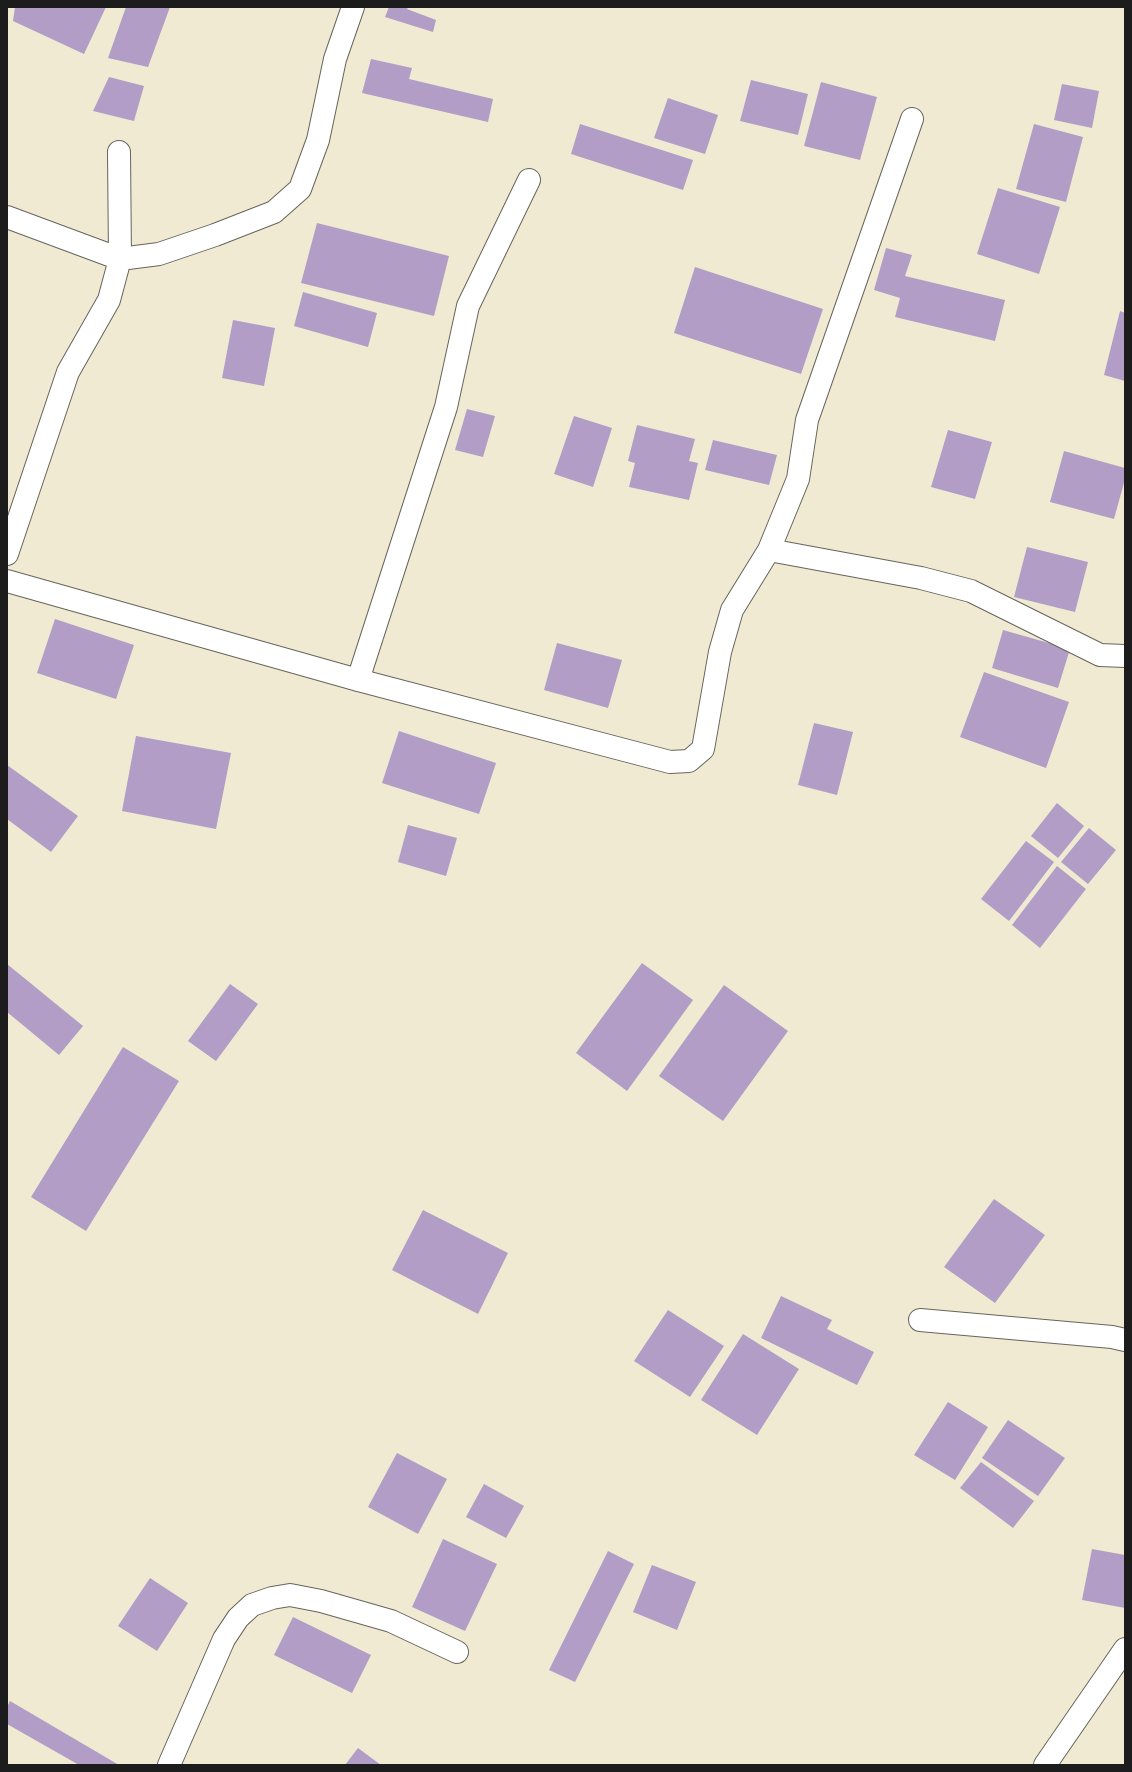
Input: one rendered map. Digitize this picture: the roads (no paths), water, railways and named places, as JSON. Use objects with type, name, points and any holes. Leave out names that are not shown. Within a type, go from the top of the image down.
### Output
[{"type":"street","points":[[7,217],[120,259],[159,254],[215,236],[274,212],[300,189],[318,140],[335,58],[353,7]]},
{"type":"street","points":[[7,581],[358,680],[670,762],[689,761],[703,749],[720,652],[732,610],[769,550],[798,479],[807,420],[912,119]]},
{"type":"street","points":[[7,554],[68,372],[109,300],[120,259],[119,152]]},
{"type":"street","points":[[358,680],[446,407],[468,306],[529,180]]},
{"type":"street","points":[[769,550],[921,578],[971,592],[1100,655],[1125,656]]},
{"type":"street","points":[[920,1320],[1112,1337],[1125,1340]]},
{"type":"street","points":[[169,1765],[224,1639],[238,1618],[252,1605],[265,1600],[290,1595],[321,1601],[391,1621],[457,1652]]},
{"type":"street","points":[[1045,1765],[1125,1649]]}]
